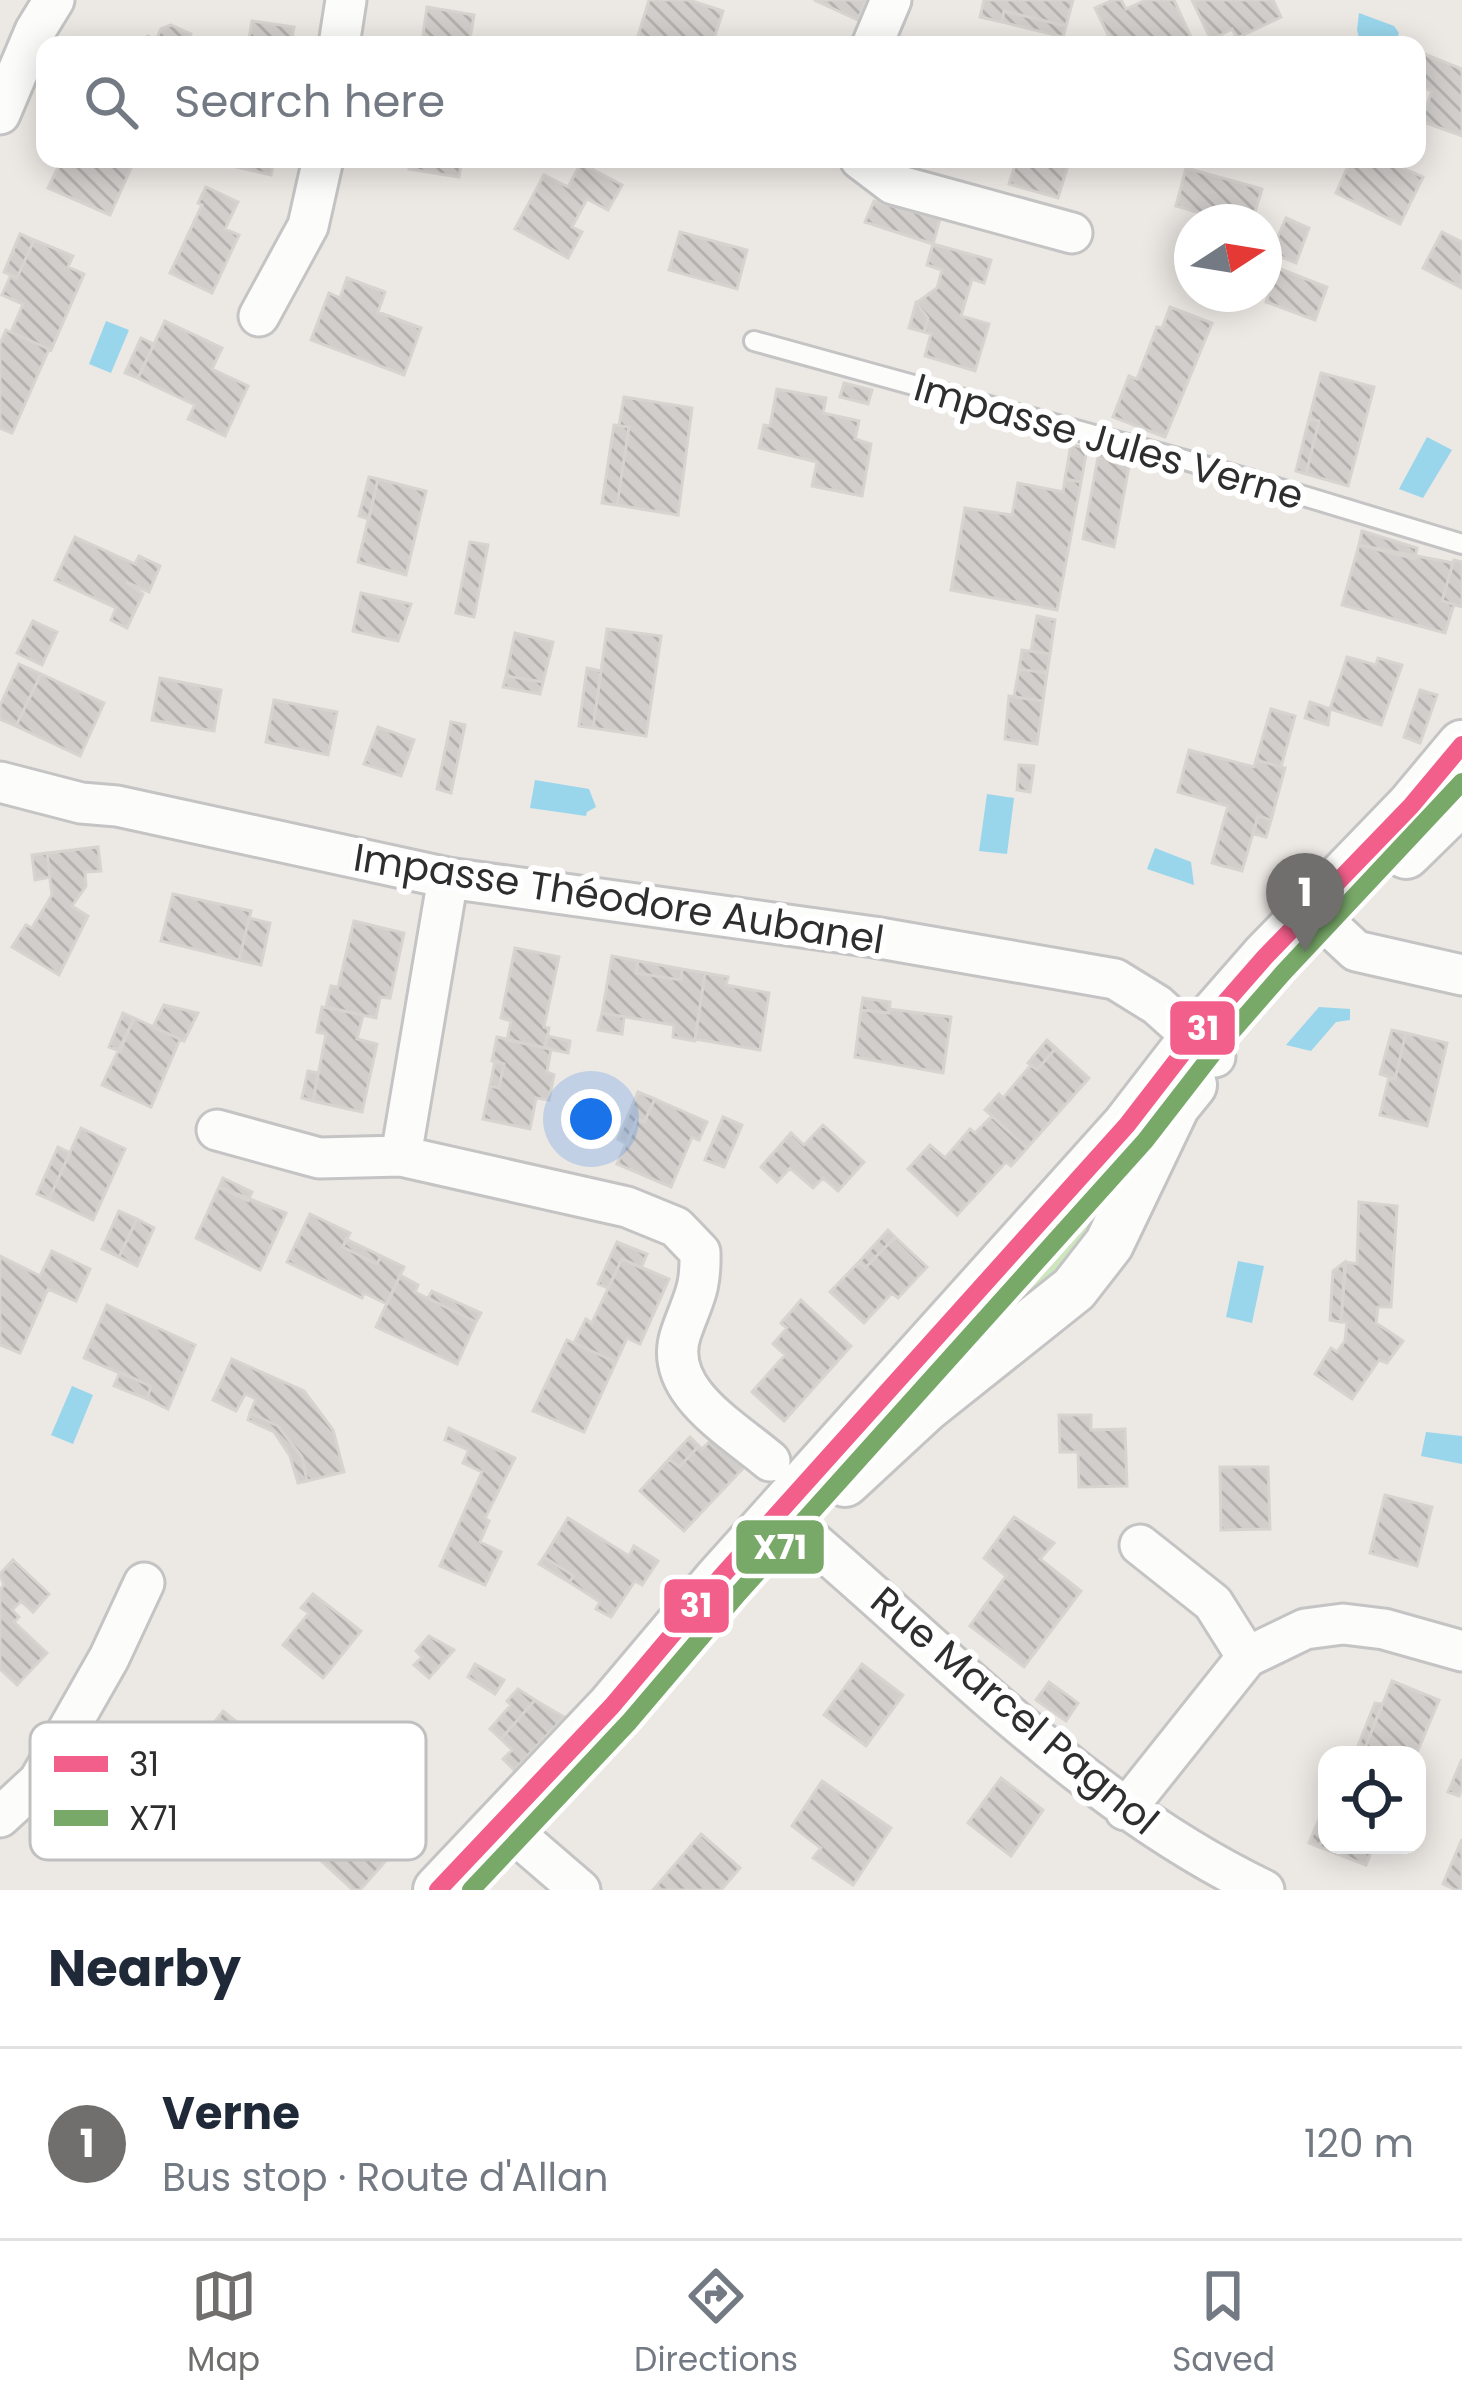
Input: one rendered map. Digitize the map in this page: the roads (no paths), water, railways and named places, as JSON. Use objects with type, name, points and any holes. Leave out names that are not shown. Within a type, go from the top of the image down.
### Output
[{"type":"street","points":[[0,114],[35,31],[54,0]]},
{"type":"street","points":[[340,36],[346,0]]},
{"type":"street","points":[[876,36],[891,0]]},
{"type":"street","points":[[259,316],[308,226],[321,168]]},
{"type":"street","points":[[872,168],[893,184],[1072,233]]},
{"type":"street","points":[[467,1890],[509,1828],[612,1706],[788,1521],[1127,1125],[1321,918],[1460,749]]},
{"type":"street","name":"Impasse Théodore Aubanel","points":[[0,782],[448,878],[874,937],[1115,980],[1157,1005],[1205,1047]]},
{"type":"street","points":[[1321,918],[1462,799]]},
{"type":"street","points":[[401,1156],[448,878]]},
{"type":"street","points":[[1321,918],[1356,951],[1462,974]]},
{"type":"street","points":[[788,1521],[825,1500],[926,1407],[1075,1289],[1109,1244],[1205,1047]]},
{"type":"street","points":[[218,1130],[319,1158],[401,1156],[627,1207],[676,1227],[700,1252],[700,1287],[679,1338],[676,1367],[698,1400],[770,1461]]},
{"type":"street","name":"Rue Marcel Pagnol","points":[[788,1521],[1125,1810],[1264,1890]]},
{"type":"street","points":[[1140,1545],[1213,1603],[1247,1657]]},
{"type":"street","points":[[73,1722],[144,1582]]},
{"type":"street","points":[[1125,1810],[1247,1657],[1305,1629],[1343,1624],[1384,1629],[1462,1651]]},
{"type":"street","points":[[0,1816],[30,1789]]},
{"type":"street","points":[[438,1890],[509,1828]]},
{"type":"street","points":[[509,1828],[580,1890]]},
{"type":"lane","name":"Impasse Jules Verne","points":[[754,341],[1185,460],[1462,544]]},
{"type":"water","points":[[1359,13],[1394,26],[1399,33],[1359,36]]},
{"type":"water","points":[[106,321],[129,330],[111,373],[89,364]]},
{"type":"water","points":[[1427,437],[1452,450],[1423,498],[1399,489]]},
{"type":"water","points":[[535,780],[589,789],[596,807],[586,816],[530,808]]},
{"type":"water","points":[[987,794],[1014,798],[1007,854],[979,851]]},
{"type":"water","points":[[1155,848],[1191,862],[1194,885],[1147,869]]},
{"type":"water","points":[[1319,1007],[1350,1009],[1350,1020],[1336,1022],[1311,1051],[1286,1045]]},
{"type":"water","points":[[1238,1261],[1264,1266],[1252,1323],[1226,1317]]},
{"type":"water","points":[[72,1386],[93,1395],[73,1444],[51,1435]]},
{"type":"water","points":[[1426,1432],[1462,1436],[1462,1464],[1421,1456]]},
{"type":"place","name":"Verne","points":[[1305,952]]}]
